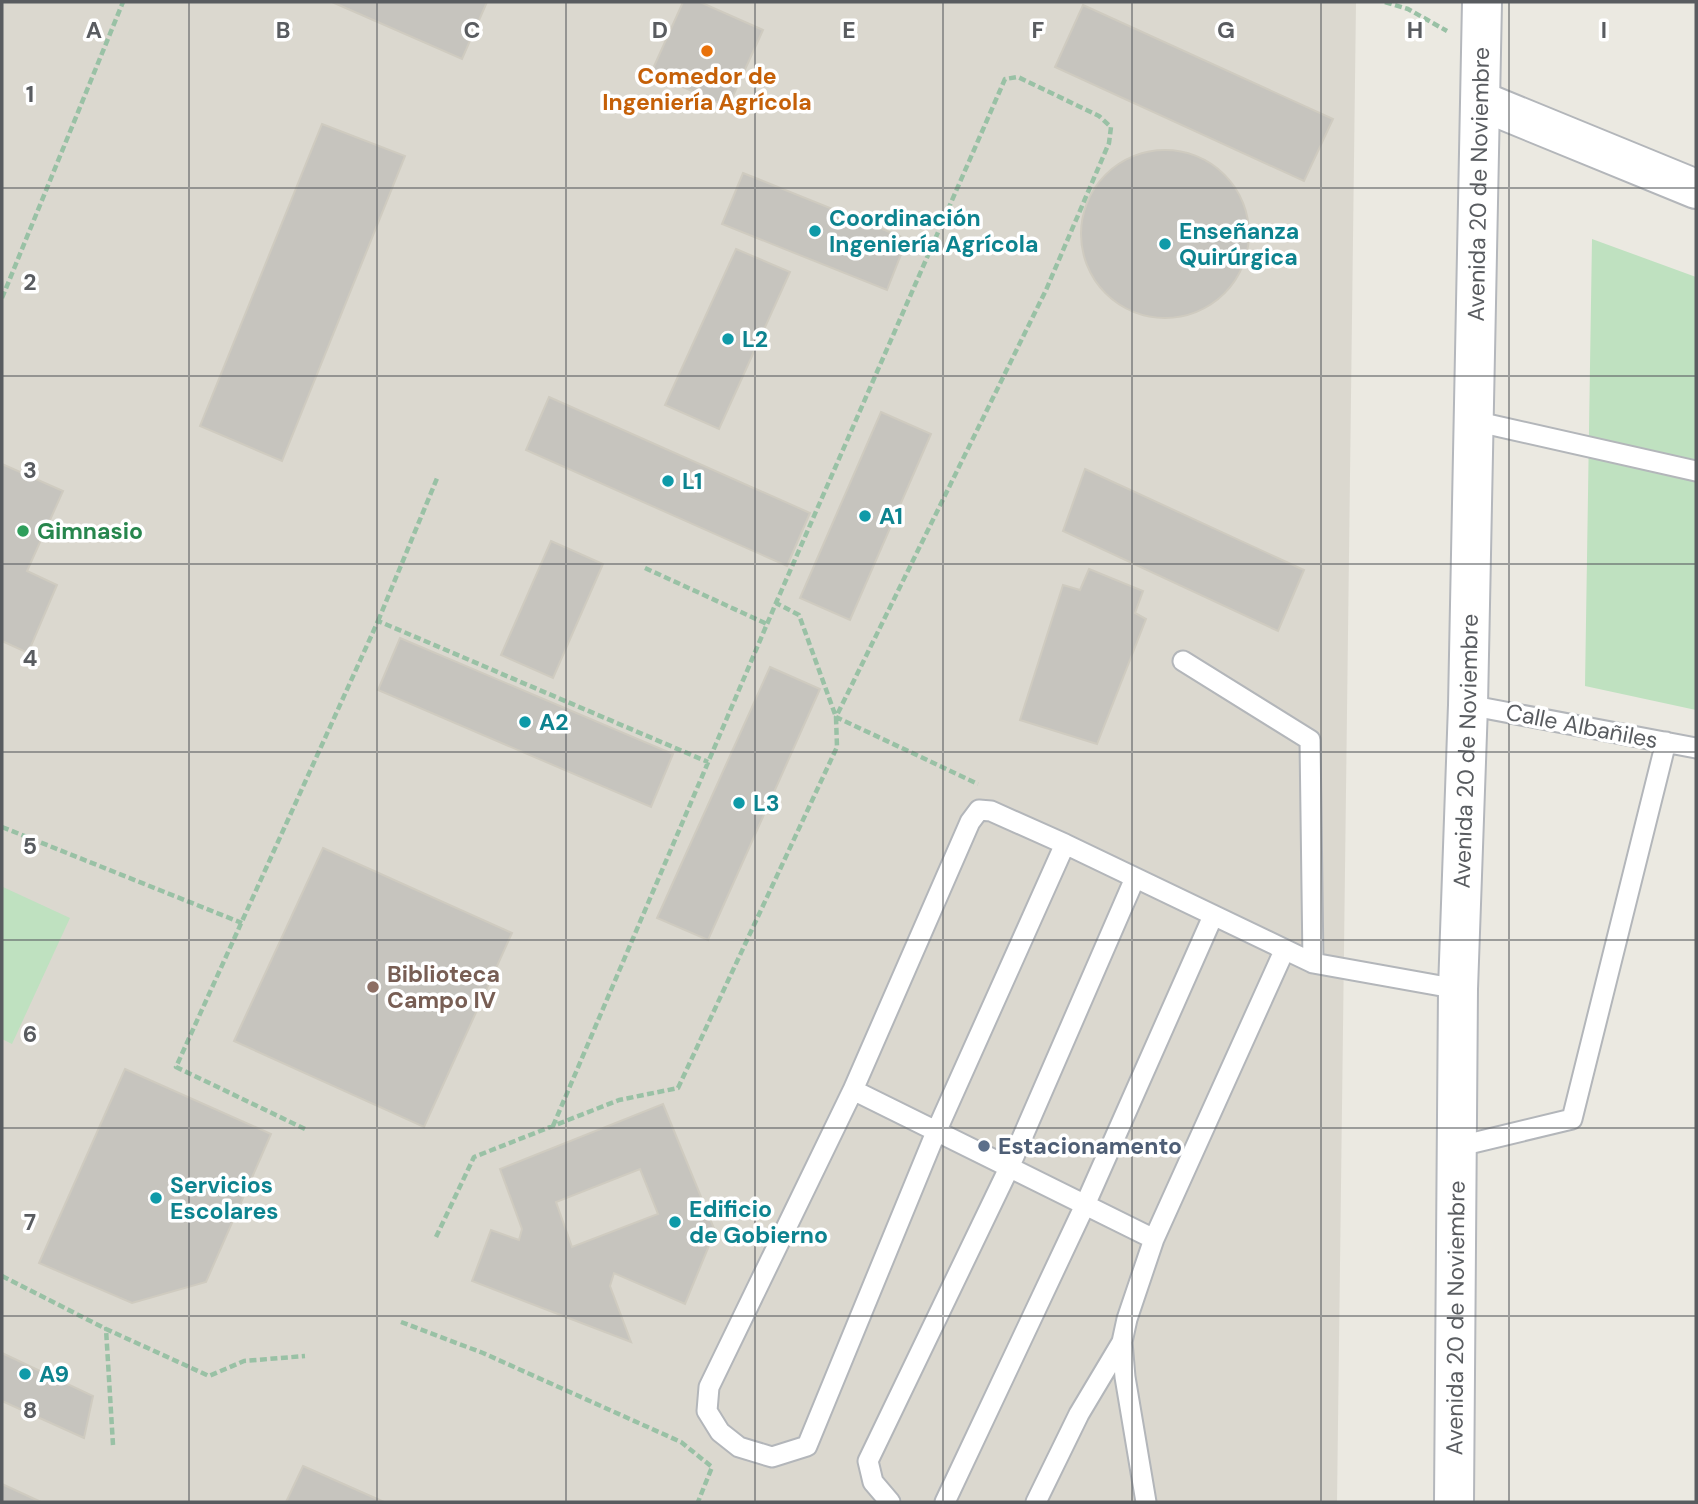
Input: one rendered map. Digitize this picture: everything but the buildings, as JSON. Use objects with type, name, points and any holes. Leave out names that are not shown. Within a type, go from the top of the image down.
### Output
[{"type":"main road","name":"Avenida 20 de Noviembre","points":[[1454,1502],[1458,989],[1468,705],[1482,2]]},
{"type":"main road","points":[[1481,101],[1696,189]]},
{"type":"lane","points":[[1474,421],[1696,471]]},
{"type":"lane","points":[[1183,661],[1310,740],[1313,963]]},
{"type":"lane","name":"Calle Albañiles","points":[[1468,705],[1696,748]]},
{"type":"lane","points":[[1456,1147],[1572,1119],[1666,742]]},
{"type":"lane","points":[[1065,844],[936,1132],[807,1446],[772,1457],[739,1447],[720,1432],[708,1411],[709,1387],[853,1090],[970,822],[979,810],[991,811],[1065,844],[1313,963],[1458,989]]},
{"type":"lane","points":[[890,1502],[873,1482],[868,1461],[1009,1168],[1135,878]]},
{"type":"lane","points":[[945,1502],[1085,1205],[1213,916]]},
{"type":"lane","points":[[1036,1502],[1079,1414],[1122,1342],[1154,1239],[1284,951]]},
{"type":"lane","points":[[853,1090],[1154,1239]]},
{"type":"lane","points":[[1122,1342],[1146,1502]]},
{"type":"path","points":[[2,298],[123,2]]},
{"type":"path","points":[[1385,2],[1408,9],[1482,51]]},
{"type":"path","points":[[553,1126],[766,624],[1005,79],[1017,77],[1100,116],[1111,127],[1109,144],[1052,278],[836,717]]},
{"type":"path","points":[[305,1129],[176,1067],[378,621],[438,476]]},
{"type":"path","points":[[645,568],[766,624]]},
{"type":"path","points":[[436,1237],[474,1157],[619,1100],[678,1088],[837,747],[836,717],[799,615],[776,603]]},
{"type":"path","points":[[378,621],[708,762]]},
{"type":"path","points":[[836,717],[984,786]]},
{"type":"path","points":[[2,827],[242,923]]},
{"type":"path","points":[[2,1276],[106,1329],[209,1376],[244,1361],[305,1356]]},
{"type":"path","points":[[401,1322],[483,1353],[681,1442],[712,1467],[698,1502]]},
{"type":"path","points":[[106,1329],[113,1445]]},
{"type":"shaded area","points":[[2,2],[1356,2],[1337,1502],[2,1502]]},
{"type":"green space","points":[[1592,239],[1696,277],[1696,710],[1585,686]]},
{"type":"green space","points":[[3,887],[70,918],[12,1044],[2,1039]]},
{"type":"place","name":"Comedor de Ingeniería Agrícola","points":[[707,51]]},
{"type":"place","name":"Coordinación Ingeniería Agrícola","points":[[815,231]]},
{"type":"place","name":"Enseñanza Quirúrgica","points":[[1165,244]]},
{"type":"place","name":"L2","points":[[728,339]]},
{"type":"place","name":"L1","points":[[668,481]]},
{"type":"place","name":"A1","points":[[865,516]]},
{"type":"place","name":"Gimnasio","points":[[23,531]]},
{"type":"place","name":"A2","points":[[525,722]]},
{"type":"place","name":"L3","points":[[739,803]]},
{"type":"place","name":"Biblioteca Campo IV","points":[[373,987]]},
{"type":"place","name":"Estacionamento","points":[[984,1146]]},
{"type":"place","name":"Servicios Escolares","points":[[156,1198]]},
{"type":"place","name":"Edificio de Gobierno","points":[[675,1222]]},
{"type":"place","name":"A9","points":[[25,1374]]}]
